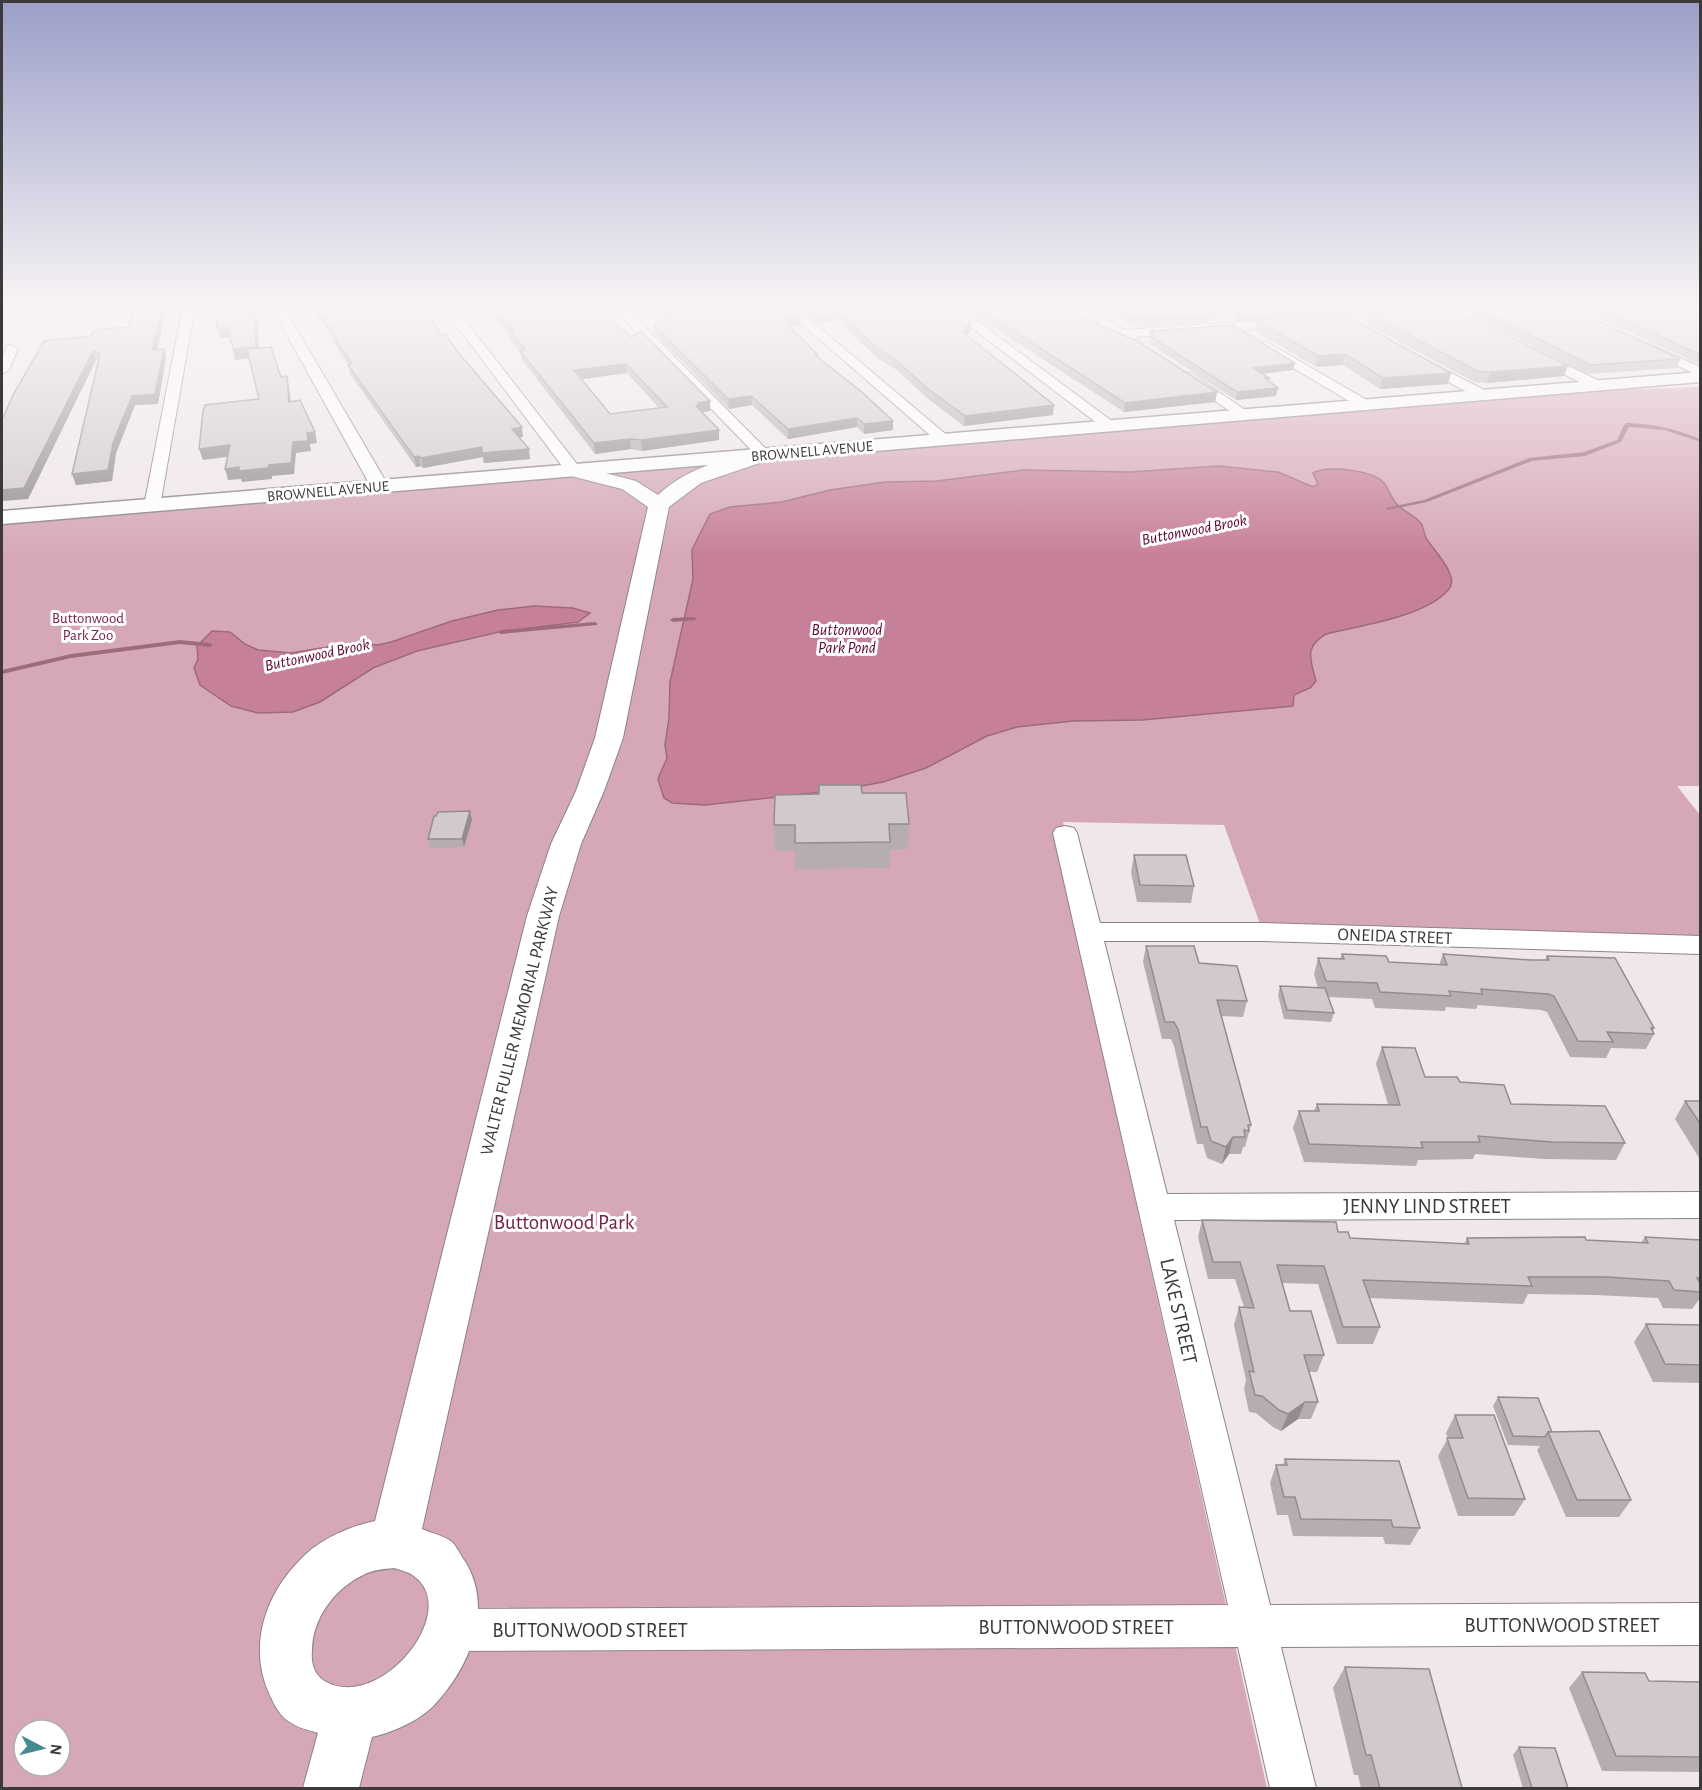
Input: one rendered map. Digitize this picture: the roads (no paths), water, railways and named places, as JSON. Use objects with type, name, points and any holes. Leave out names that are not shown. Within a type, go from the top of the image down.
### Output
[{"type":"main road","name":"BROWNELL AVENUE","points":[[2,518],[1559,390]]},
{"type":"street","points":[[152,506],[174,390]]},
{"type":"street","points":[[325,390],[379,487]]},
{"type":"street","points":[[512,390],[574,471],[629,485],[640,490],[659,505],[672,492],[693,479],[724,466],[764,455],[699,390]]},
{"type":"street","points":[[885,390],[944,440]]},
{"type":"street","points":[[1061,390],[1111,427]]},
{"type":"street","points":[[1207,390],[1247,416]]},
{"type":"street","points":[[1339,390],[1367,406]]},
{"type":"street","points":[[1473,390],[1485,396]]},
{"type":"street","name":"WALTER FULLER MEMORIAL PARKWAY","points":[[394,1543],[540,927],[558,867],[609,738],[659,505]]},
{"type":"street","name":"LAKE STREET","points":[[1065,833],[1293,1788]]},
{"type":"street","name":"ONEIDA STREET","points":[[1089,932],[1263,932],[1701,945]]},
{"type":"street","name":"JENNY LIND STREET","points":[[1155,1207],[1701,1205]]},
{"type":"street","points":[[394,1543],[413,1546],[432,1556],[446,1571],[453,1590],[452,1630],[437,1662],[419,1683],[397,1701],[372,1712],[350,1715],[324,1712],[305,1700],[291,1683],[284,1661],[285,1638],[293,1613],[306,1590],[325,1570],[346,1556],[369,1546],[394,1543]]},
{"type":"street","name":"BUTTONWOOD STREET","points":[[452,1630],[1701,1624]]},
{"type":"street","points":[[331,1788],[350,1715]]},
{"type":"water","name":"Buttonwood Park Pond","points":[[1219,466],[1278,472],[1313,487],[1318,484],[1313,473],[1328,469],[1349,470],[1377,478],[1385,484],[1393,500],[1422,525],[1426,538],[1451,577],[1449,589],[1439,599],[1425,607],[1392,619],[1326,634],[1319,639],[1310,654],[1316,681],[1310,688],[1294,695],[1293,706],[1142,720],[1073,721],[1017,727],[987,736],[926,768],[883,782],[840,790],[705,805],[672,803],[664,798],[658,779],[667,758],[665,745],[669,718],[670,682],[693,579],[692,550],[710,514],[730,507],[782,502],[830,490],[885,482],[937,481],[1024,470],[1130,472]]},
{"type":"water","points":[[534,606],[573,608],[590,613],[578,622],[499,632],[417,651],[373,668],[320,702],[293,712],[258,713],[231,706],[200,685],[194,668],[198,659],[197,646],[212,631],[230,632],[245,644],[258,650],[291,653],[352,643],[378,645],[452,621],[498,610]]},
{"type":"waterway","name":"Buttonwood Brook","points":[[1388,508],[1425,501],[1531,459],[1585,454],[1619,441],[1627,425],[1665,429],[1700,441]]},
{"type":"waterway","name":"Buttonwood Brook","points":[[673,620],[694,619]]},
{"type":"waterway","name":"Buttonwood Brook","points":[[501,632],[595,624]]},
{"type":"waterway","name":"Buttonwood Brook","points":[[2,672],[71,656],[180,642],[210,645]]},
{"type":"park label","name":"Buttonwood Park Zoo","points":[[88,626]]},
{"type":"park label","name":"Buttonwood Park","points":[[564,1222]]}]
